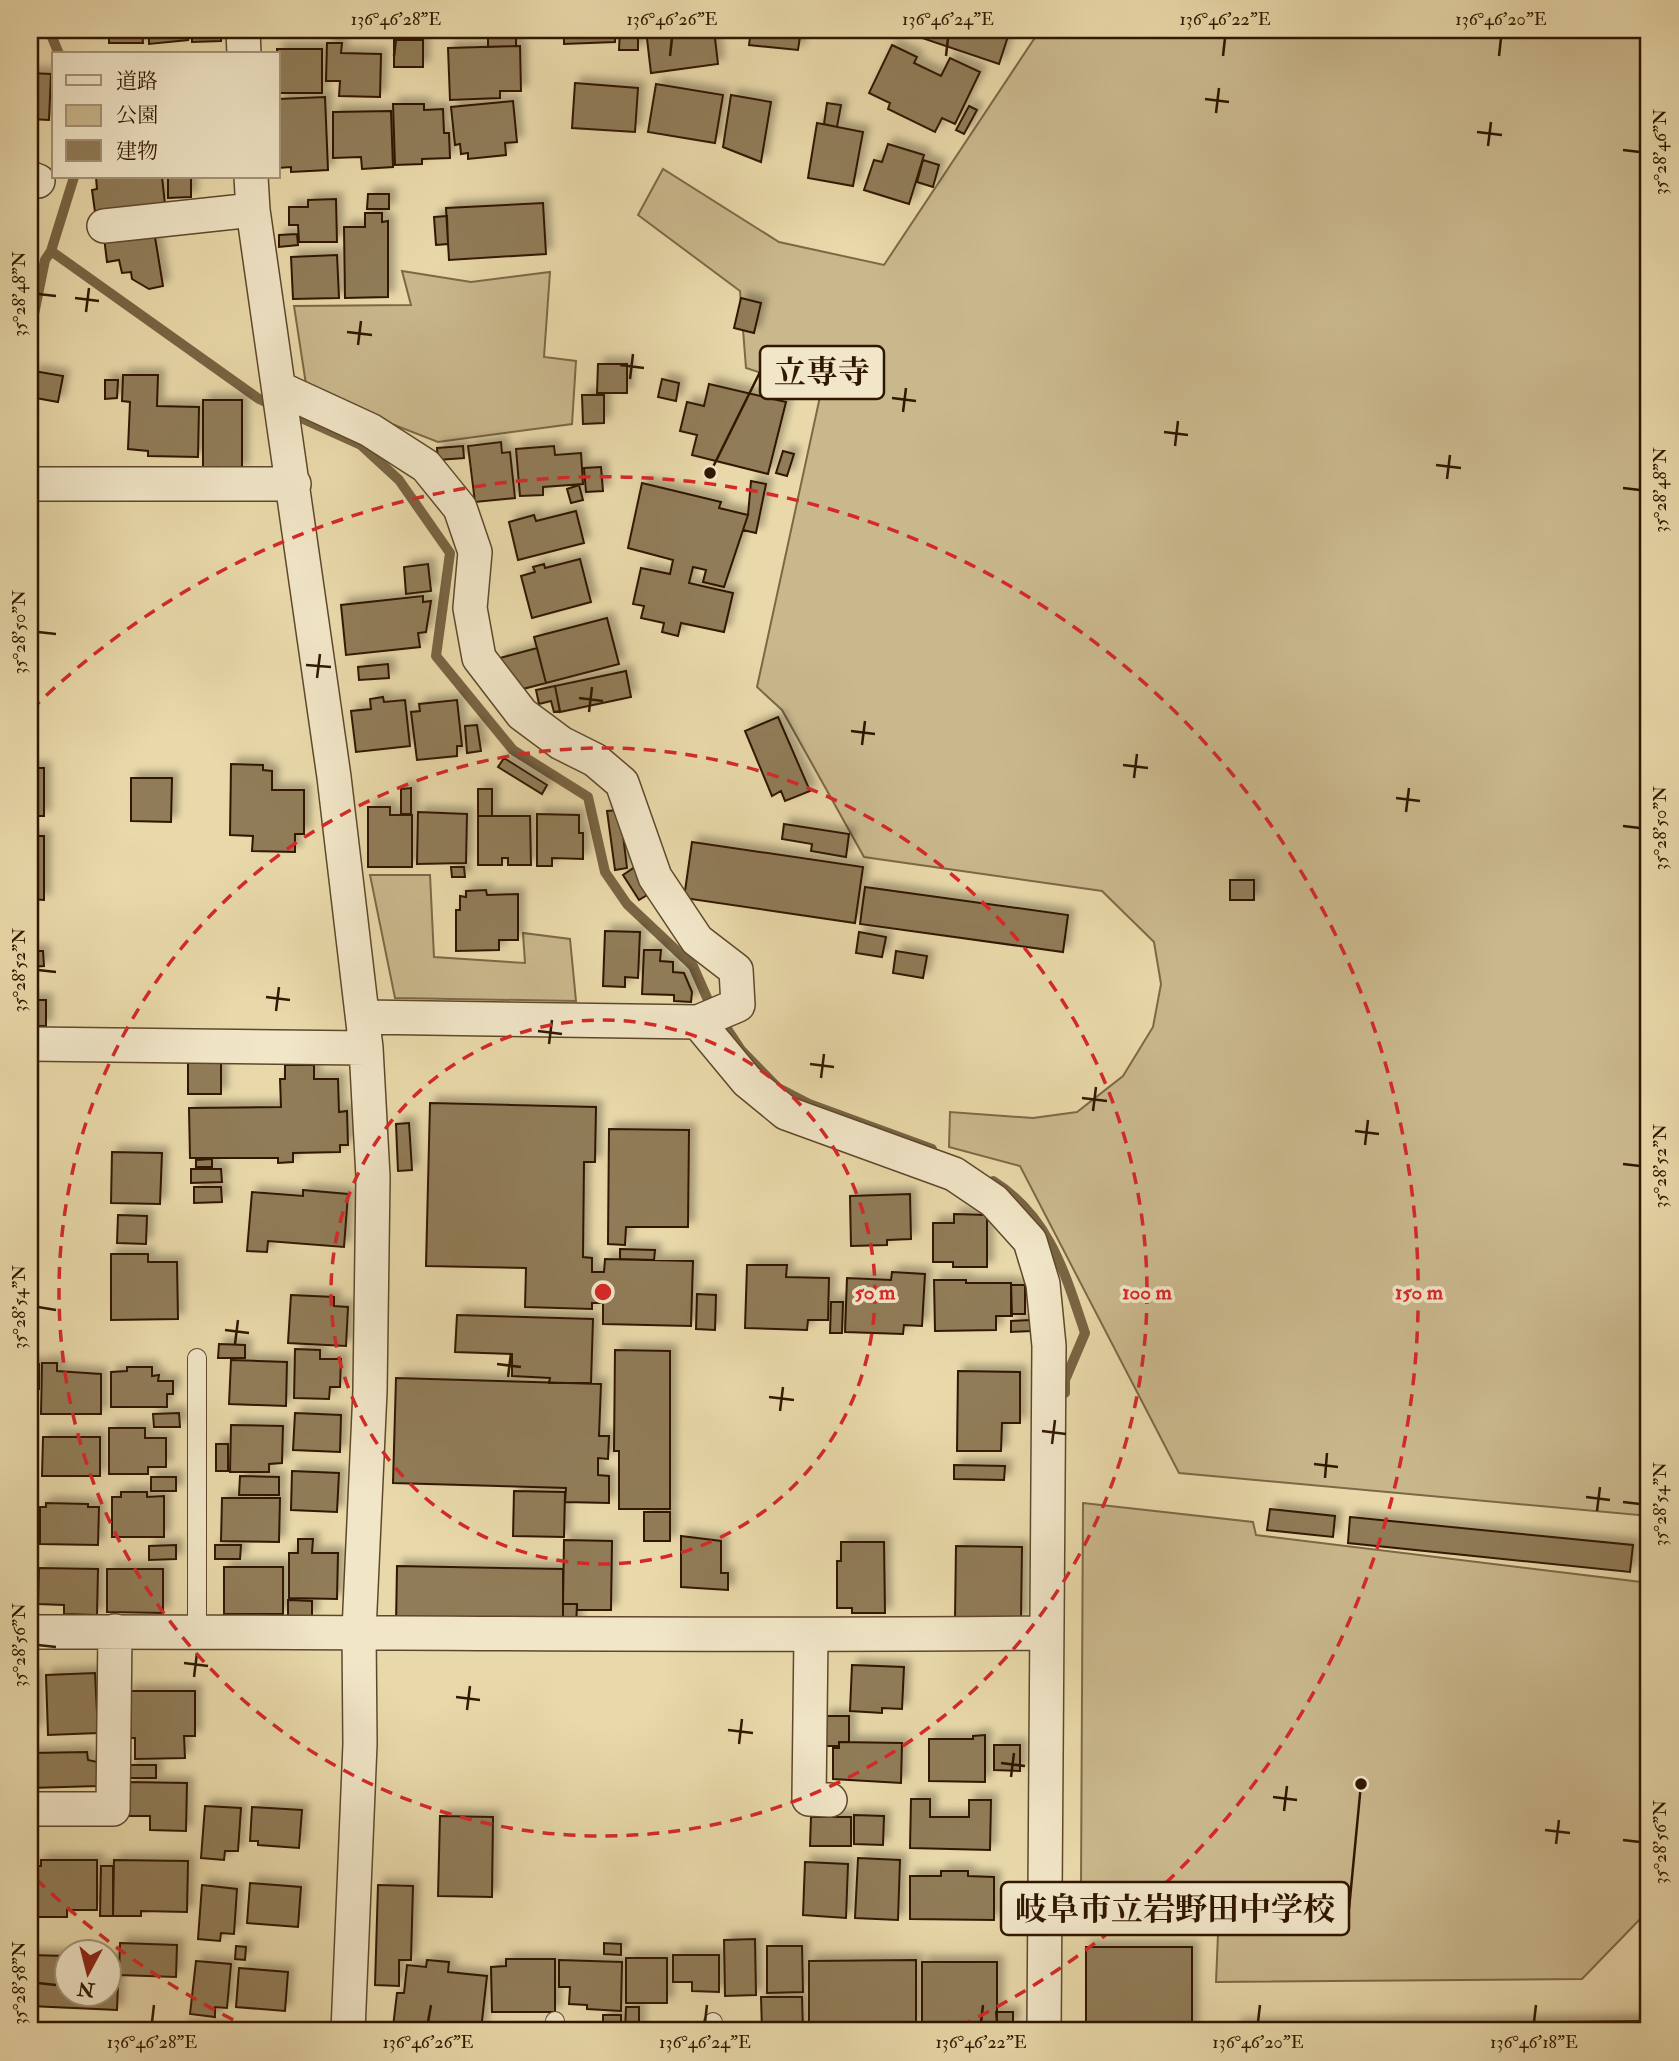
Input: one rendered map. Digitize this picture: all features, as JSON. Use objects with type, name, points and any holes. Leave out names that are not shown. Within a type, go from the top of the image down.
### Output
[{"type":"street","points":[[243,30],[244,52]]},
{"type":"street","points":[[251,178],[253,210],[283,402],[365,1033],[373,1177],[371,1351],[359,1631],[360,1744],[348,2031]]},
{"type":"street","points":[[104,226],[253,210]]},
{"type":"street","points":[[30,1044],[365,1033],[710,1017],[738,1005],[736,970],[697,940],[655,877],[622,783],[595,760],[561,743],[522,714],[480,658],[470,608],[475,552],[460,508],[426,466],[370,430],[283,402]]},
{"type":"street","points":[[30,484],[294,484]]},
{"type":"street","points":[[710,1017],[747,1081],[786,1113],[954,1174],[995,1200],[1030,1241],[1043,1284],[1049,1346],[1044,2031]]},
{"type":"street","points":[[30,1632],[359,1631],[811,1636],[1046,1633]]},
{"type":"street","points":[[30,1809],[113,1810],[115,1632]]},
{"type":"street","points":[[811,1636],[808,1799],[830,1800]]},
{"type":"lane","points":[[197,1358],[197,1631]]},
{"type":"green space","points":[[1040,30],[1649,30],[1649,1516],[1179,1473],[1020,1166],[949,1147],[950,1112],[1033,1118],[1077,1112],[1123,1076],[1153,1027],[1161,984],[1154,942],[1102,891],[864,857],[782,710],[757,687],[821,392],[746,368],[740,291],[638,215],[663,169],[779,242],[884,265]]},
{"type":"green space","points":[[402,271],[471,282],[550,272],[544,357],[576,361],[572,424],[438,442],[307,391],[294,306],[411,305]]},
{"type":"green space","points":[[370,875],[430,875],[434,957],[525,963],[523,933],[570,939],[576,1001],[395,998]]},
{"type":"green space","points":[[1083,1503],[1253,1522],[1256,1535],[1649,1583],[1649,1871],[1644,1877],[1644,1915],[1582,1979],[1216,1982],[1218,1934],[1099,1932],[1097,1893],[1081,1885]]},
{"type":"building","points":[[81,30],[103,30],[102,38],[81,38]]},
{"type":"building","points":[[109,30],[142,30],[143,43],[109,43]]},
{"type":"building","points":[[149,30],[188,30],[188,40],[149,44]]},
{"type":"building","points":[[192,30],[221,30],[221,41],[192,42]]},
{"type":"building","points":[[488,30],[516,30],[516,46],[488,47]]},
{"type":"building","points":[[554,30],[615,30],[615,42],[564,44],[564,38],[555,38]]},
{"type":"building","points":[[620,30],[638,30],[638,50],[619,50]]},
{"type":"building","points":[[646,30],[714,30],[718,64],[651,73]]},
{"type":"building","points":[[751,30],[801,30],[798,50],[749,45]]},
{"type":"building","points":[[922,30],[1010,30],[999,64],[919,37]]},
{"type":"building","points":[[394,40],[423,40],[423,67],[394,67]]},
{"type":"building","points":[[327,43],[342,43],[341,53],[381,54],[380,97],[339,96],[340,81],[326,81]]},
{"type":"building","points":[[892,45],[917,57],[914,63],[941,76],[950,58],[980,72],[955,124],[942,118],[935,132],[888,109],[890,103],[869,93]]},
{"type":"building","points":[[520,46],[521,91],[500,91],[500,98],[450,100],[448,48]]},
{"type":"building","points":[[277,49],[322,49],[322,93],[280,93],[280,52]]},
{"type":"building","points":[[30,73],[51,74],[49,120],[30,119]]},
{"type":"building","points":[[575,83],[638,88],[635,132],[572,128]]},
{"type":"building","points":[[656,84],[723,95],[715,143],[648,132]]},
{"type":"building","points":[[731,95],[771,102],[761,162],[723,147]]},
{"type":"building","points":[[325,97],[328,170],[291,172],[291,167],[280,168],[280,99]]},
{"type":"building","points":[[513,101],[517,142],[505,143],[506,155],[468,159],[468,153],[461,154],[460,144],[455,145],[451,107]]},
{"type":"building","points":[[827,103],[841,105],[837,127],[824,124]]},
{"type":"building","points":[[393,104],[424,104],[424,110],[443,109],[444,133],[449,133],[450,158],[422,159],[422,164],[395,165]]},
{"type":"building","points":[[969,106],[977,110],[964,134],[956,130]]},
{"type":"building","points":[[391,111],[393,167],[362,169],[361,157],[333,158],[333,112]]},
{"type":"building","points":[[817,123],[863,132],[853,186],[808,178]]},
{"type":"building","points":[[888,144],[924,155],[909,204],[864,190],[874,160],[882,162]]},
{"type":"building","points":[[923,160],[939,165],[933,187],[917,182]]},
{"type":"building","points":[[96,178],[162,178],[165,204],[95,212],[92,190],[97,189]]},
{"type":"building","points":[[168,178],[191,178],[191,197],[168,198]]},
{"type":"building","points":[[368,194],[389,194],[389,209],[367,209]]},
{"type":"building","points":[[336,199],[337,242],[299,242],[298,225],[289,225],[289,207],[308,207],[308,200]]},
{"type":"building","points":[[543,203],[546,254],[449,260],[446,208]]},
{"type":"building","points":[[365,213],[382,213],[382,222],[388,221],[388,297],[345,298],[344,227],[365,227]]},
{"type":"building","points":[[447,216],[448,244],[436,245],[434,217]]},
{"type":"building","points":[[154,231],[163,286],[149,289],[132,279],[131,272],[122,273],[119,260],[107,262],[104,237]]},
{"type":"building","points":[[297,234],[298,245],[279,247],[279,235]]},
{"type":"building","points":[[337,255],[339,298],[293,299],[291,257]]},
{"type":"building","points":[[741,298],[761,303],[754,333],[734,328]]},
{"type":"building","points":[[598,364],[627,364],[627,393],[597,393]]},
{"type":"building","points":[[34,371],[63,376],[58,402],[30,397]]},
{"type":"building","points":[[123,375],[158,375],[157,406],[199,407],[198,457],[148,456],[148,451],[128,449],[130,402],[122,401]]},
{"type":"building","points":[[662,379],[679,383],[676,401],[658,397]]},
{"type":"building","points":[[105,380],[118,380],[117,398],[105,399]]},
{"type":"building","points":[[709,384],[786,402],[768,474],[692,455],[697,435],[680,431],[687,402],[704,406]]},
{"type":"building","points":[[582,395],[604,395],[604,423],[583,424]]},
{"type":"building","points":[[203,400],[242,400],[242,470],[203,470]]},
{"type":"building","points":[[501,442],[502,453],[510,452],[515,498],[475,502],[468,446]]},
{"type":"building","points":[[463,446],[464,458],[438,460],[437,448]]},
{"type":"building","points":[[554,446],[555,455],[581,453],[583,484],[543,487],[543,495],[520,496],[516,449]]},
{"type":"building","points":[[783,451],[794,454],[787,476],[776,473]]},
{"type":"building","points":[[601,467],[603,491],[586,492],[584,468]]},
{"type":"building","points":[[751,481],[766,484],[756,533],[743,530],[748,515]]},
{"type":"building","points":[[642,483],[721,502],[719,508],[748,515],[724,587],[703,582],[706,570],[693,567],[689,583],[733,593],[724,632],[681,623],[678,636],[662,632],[664,623],[641,618],[644,606],[633,604],[641,568],[670,574],[673,560],[628,548]]},
{"type":"building","points":[[579,485],[583,500],[571,503],[567,489]]},
{"type":"building","points":[[576,511],[584,543],[518,560],[509,522],[534,515],[536,521]]},
{"type":"building","points":[[580,559],[591,602],[532,618],[521,576],[535,572],[533,567],[544,564],[545,568]]},
{"type":"building","points":[[428,564],[431,591],[406,594],[404,567]]},
{"type":"building","points":[[423,596],[423,602],[431,601],[426,632],[418,633],[420,647],[346,655],[341,605]]},
{"type":"building","points":[[607,618],[619,664],[546,683],[534,637]]},
{"type":"building","points":[[537,648],[546,683],[519,690],[496,659]]},
{"type":"building","points":[[388,664],[389,678],[359,680],[358,667]]},
{"type":"building","points":[[626,671],[631,697],[560,712],[555,686]]},
{"type":"building","points":[[555,686],[560,711],[554,712],[551,701],[539,704],[536,690]]},
{"type":"building","points":[[383,697],[384,702],[405,700],[410,746],[356,752],[351,711],[371,709],[370,699]]},
{"type":"building","points":[[457,700],[462,746],[457,746],[457,756],[417,760],[411,712],[420,711],[419,704]]},
{"type":"building","points":[[778,717],[810,791],[785,801],[781,791],[772,796],[745,731]]},
{"type":"building","points":[[477,725],[481,751],[467,753],[465,726]]},
{"type":"building","points":[[504,758],[547,785],[542,794],[498,767]]},
{"type":"building","points":[[231,764],[263,765],[263,770],[272,771],[272,790],[304,790],[304,834],[295,834],[295,852],[252,851],[253,836],[230,835]]},
{"type":"building","points":[[30,768],[44,768],[44,816],[30,816]]},
{"type":"building","points":[[131,778],[172,778],[171,822],[131,821]]},
{"type":"building","points":[[411,788],[411,814],[401,814],[401,789]]},
{"type":"building","points":[[478,789],[492,789],[492,816],[478,816]]},
{"type":"building","points":[[368,807],[390,807],[390,815],[412,815],[412,867],[368,867]]},
{"type":"building","points":[[620,810],[627,868],[615,870],[607,811]]},
{"type":"building","points":[[418,812],[467,814],[466,863],[417,864]]},
{"type":"building","points":[[537,814],[579,815],[579,833],[583,833],[583,859],[552,858],[552,866],[537,866]]},
{"type":"building","points":[[478,816],[530,816],[531,865],[508,865],[508,858],[502,858],[502,865],[478,865]]},
{"type":"building","points":[[784,824],[849,834],[846,857],[811,851],[812,844],[782,839]]},
{"type":"building","points":[[30,836],[44,836],[44,900],[30,899]]},
{"type":"building","points":[[692,842],[863,867],[855,923],[684,898]]},
{"type":"building","points":[[451,867],[464,867],[465,877],[452,877]]},
{"type":"building","points":[[635,867],[652,892],[639,900],[623,875]]},
{"type":"building","points":[[1230,880],[1254,880],[1254,900],[1230,900]]},
{"type":"building","points":[[865,887],[1068,915],[1063,952],[860,924]]},
{"type":"building","points":[[486,890],[487,895],[518,894],[518,940],[499,940],[499,950],[456,951],[456,910],[460,910],[460,896],[466,897],[466,891]]},
{"type":"building","points":[[605,931],[640,932],[638,978],[625,977],[625,987],[603,986]]},
{"type":"building","points":[[859,932],[886,937],[882,957],[856,953]]},
{"type":"building","points":[[644,950],[661,950],[660,961],[673,962],[673,972],[684,973],[692,992],[691,1002],[674,1001],[674,995],[642,994]]},
{"type":"building","points":[[30,951],[43,951],[44,966],[30,967]]},
{"type":"building","points":[[896,951],[927,956],[923,978],[893,973]]},
{"type":"building","points":[[30,1000],[46,1000],[46,1026],[30,1026]]},
{"type":"building","points":[[188,1061],[221,1062],[221,1094],[188,1094]]},
{"type":"building","points":[[285,1065],[314,1065],[314,1079],[338,1079],[339,1112],[347,1111],[348,1145],[340,1145],[340,1152],[293,1153],[293,1162],[278,1163],[278,1158],[190,1158],[189,1108],[281,1107],[280,1079],[285,1079]]},
{"type":"building","points":[[430,1103],[596,1107],[595,1162],[584,1162],[583,1257],[592,1258],[592,1272],[604,1272],[605,1259],[693,1261],[691,1326],[603,1324],[603,1303],[592,1303],[592,1309],[525,1307],[526,1268],[426,1266]]},
{"type":"building","points":[[409,1123],[412,1170],[398,1171],[396,1124]]},
{"type":"building","points":[[609,1129],[689,1130],[688,1227],[626,1227],[625,1245],[608,1244]]},
{"type":"building","points":[[112,1152],[162,1153],[160,1204],[111,1203]]},
{"type":"building","points":[[212,1159],[212,1167],[196,1167],[196,1160]]},
{"type":"building","points":[[191,1169],[221,1169],[222,1182],[191,1183]]},
{"type":"building","points":[[194,1187],[221,1187],[222,1202],[194,1203]]},
{"type":"building","points":[[303,1190],[348,1194],[344,1247],[268,1241],[267,1252],[247,1251],[252,1192],[303,1196]]},
{"type":"building","points":[[910,1194],[911,1239],[887,1240],[887,1245],[851,1246],[850,1196]]},
{"type":"building","points":[[954,1214],[987,1215],[987,1267],[953,1267],[953,1262],[933,1262],[933,1223],[954,1223]]},
{"type":"building","points":[[118,1215],[147,1216],[146,1244],[117,1243]]},
{"type":"building","points":[[620,1249],[655,1250],[654,1260],[620,1259]]},
{"type":"building","points":[[111,1254],[148,1254],[148,1262],[177,1262],[178,1319],[111,1320]]},
{"type":"building","points":[[747,1265],[787,1265],[786,1277],[829,1278],[828,1320],[808,1320],[807,1330],[745,1328]]},
{"type":"building","points":[[892,1272],[925,1274],[922,1326],[904,1325],[903,1334],[845,1332],[847,1278],[891,1280]]},
{"type":"building","points":[[934,1280],[1011,1283],[1012,1316],[996,1316],[996,1330],[935,1331]]},
{"type":"building","points":[[1011,1285],[1025,1285],[1025,1314],[1011,1314]]},
{"type":"building","points":[[697,1294],[716,1295],[715,1330],[696,1329]]},
{"type":"building","points":[[291,1295],[334,1297],[334,1306],[348,1307],[346,1346],[288,1343]]},
{"type":"building","points":[[831,1302],[843,1302],[842,1333],[830,1333]]},
{"type":"building","points":[[457,1315],[593,1319],[591,1383],[549,1383],[550,1378],[512,1376],[512,1354],[455,1352]]},
{"type":"building","points":[[1030,1320],[1031,1331],[1011,1332],[1011,1321]]},
{"type":"building","points":[[219,1344],[245,1345],[245,1358],[218,1358]]},
{"type":"building","points":[[295,1349],[320,1350],[320,1359],[341,1359],[340,1387],[330,1387],[329,1399],[294,1398]]},
{"type":"building","points":[[615,1350],[670,1351],[670,1509],[619,1509],[619,1451],[614,1451]]},
{"type":"building","points":[[231,1360],[287,1362],[286,1406],[229,1404]]},
{"type":"building","points":[[42,1363],[57,1363],[57,1371],[101,1374],[101,1414],[41,1414]]},
{"type":"building","points":[[30,1364],[39,1364],[39,1389],[30,1389]]},
{"type":"building","points":[[127,1367],[152,1367],[152,1376],[159,1375],[158,1381],[173,1381],[173,1394],[167,1394],[167,1407],[111,1407],[111,1372],[127,1371]]},
{"type":"building","points":[[958,1371],[1020,1372],[1020,1423],[1002,1423],[1001,1451],[957,1451]]},
{"type":"building","points":[[396,1378],[601,1384],[599,1436],[609,1436],[608,1459],[598,1458],[598,1475],[609,1476],[609,1503],[565,1502],[566,1488],[393,1483]]},
{"type":"building","points":[[179,1413],[180,1427],[154,1427],[153,1414]]},
{"type":"building","points":[[295,1413],[341,1415],[340,1452],[293,1450]]},
{"type":"building","points":[[231,1425],[283,1426],[282,1463],[269,1464],[269,1472],[230,1472]]},
{"type":"building","points":[[109,1428],[145,1428],[145,1438],[166,1438],[166,1467],[148,1467],[148,1474],[109,1474]]},
{"type":"building","points":[[43,1437],[100,1437],[100,1476],[42,1476]]},
{"type":"building","points":[[216,1444],[228,1444],[228,1471],[216,1471]]},
{"type":"building","points":[[954,1465],[1005,1466],[1004,1480],[954,1479]]},
{"type":"building","points":[[292,1471],[339,1473],[337,1512],[291,1510]]},
{"type":"building","points":[[240,1476],[279,1477],[279,1495],[239,1495]]},
{"type":"building","points":[[151,1477],[176,1477],[176,1491],[151,1491]]},
{"type":"building","points":[[514,1491],[565,1492],[564,1537],[513,1536]]},
{"type":"building","points":[[121,1492],[147,1492],[147,1497],[164,1496],[164,1537],[112,1537],[112,1497],[121,1497]]},
{"type":"building","points":[[222,1498],[280,1498],[279,1542],[221,1541]]},
{"type":"building","points":[[46,1503],[88,1504],[88,1507],[99,1507],[98,1545],[40,1544],[40,1507],[46,1507]]},
{"type":"building","points":[[1270,1509],[1335,1516],[1333,1537],[1267,1530]]},
{"type":"building","points":[[644,1512],[670,1512],[670,1541],[644,1541]]},
{"type":"building","points":[[1350,1517],[1633,1545],[1630,1572],[1348,1543]]},
{"type":"building","points":[[681,1536],[721,1541],[721,1573],[728,1573],[728,1590],[681,1587]]},
{"type":"building","points":[[298,1539],[313,1539],[312,1553],[338,1553],[337,1599],[289,1598],[289,1553],[298,1553]]},
{"type":"building","points":[[564,1540],[612,1541],[611,1610],[577,1610],[577,1604],[563,1604]]},
{"type":"building","points":[[841,1542],[884,1542],[885,1613],[852,1613],[852,1608],[837,1608],[837,1561],[841,1561]]},
{"type":"building","points":[[176,1545],[176,1559],[149,1560],[149,1546]]},
{"type":"building","points":[[215,1545],[241,1545],[240,1559],[215,1559]]},
{"type":"building","points":[[956,1546],[1022,1547],[1021,1620],[955,1619]]},
{"type":"building","points":[[397,1566],[563,1569],[563,1627],[396,1625]]},
{"type":"building","points":[[224,1567],[283,1567],[283,1614],[224,1614]]},
{"type":"building","points":[[39,1568],[98,1569],[97,1615],[64,1614],[64,1605],[38,1604]]},
{"type":"building","points":[[107,1569],[163,1569],[163,1613],[107,1612]]},
{"type":"building","points":[[288,1600],[312,1601],[312,1617],[288,1616]]},
{"type":"building","points":[[563,1604],[577,1604],[576,1627],[563,1627]]},
{"type":"building","points":[[852,1665],[904,1667],[902,1709],[882,1708],[882,1713],[850,1711]]},
{"type":"building","points":[[95,1673],[98,1733],[48,1735],[46,1675]]},
{"type":"building","points":[[30,1675],[36,1675],[36,1729],[31,1729],[31,1736],[30,1736]]},
{"type":"building","points":[[127,1691],[195,1691],[195,1736],[184,1736],[185,1758],[135,1759],[135,1738],[127,1738]]},
{"type":"building","points":[[824,1716],[849,1716],[849,1742],[839,1742],[839,1746],[824,1746]]},
{"type":"building","points":[[985,1735],[985,1782],[929,1781],[929,1739],[973,1739],[973,1736]]},
{"type":"building","points":[[839,1742],[902,1743],[901,1783],[833,1779],[833,1748],[839,1748]]},
{"type":"building","points":[[994,1745],[1020,1745],[1020,1771],[994,1770]]},
{"type":"building","points":[[87,1752],[88,1760],[97,1762],[98,1786],[30,1788],[30,1753]]},
{"type":"building","points":[[129,1765],[156,1765],[156,1778],[129,1778]]},
{"type":"building","points":[[128,1782],[187,1783],[186,1831],[150,1830],[150,1816],[127,1816]]},
{"type":"building","points":[[911,1799],[930,1799],[930,1817],[969,1817],[969,1800],[991,1800],[990,1850],[910,1848]]},
{"type":"building","points":[[205,1806],[241,1808],[238,1851],[225,1851],[224,1860],[201,1858]]},
{"type":"building","points":[[252,1807],[302,1810],[299,1848],[258,1845],[258,1841],[250,1841]]},
{"type":"building","points":[[854,1815],[884,1816],[883,1845],[854,1844]]},
{"type":"building","points":[[440,1816],[493,1817],[492,1897],[438,1896]]},
{"type":"building","points":[[811,1817],[851,1817],[851,1846],[810,1846]]},
{"type":"building","points":[[858,1858],[900,1860],[898,1920],[855,1918]]},
{"type":"building","points":[[41,1860],[97,1860],[97,1910],[67,1910],[67,1917],[33,1917],[33,1866],[41,1866]]},
{"type":"building","points":[[114,1860],[188,1861],[187,1912],[141,1911],[141,1916],[113,1916]]},
{"type":"building","points":[[805,1862],[848,1864],[846,1918],[803,1915]]},
{"type":"building","points":[[101,1866],[113,1866],[113,1916],[100,1916]]},
{"type":"building","points":[[941,1871],[968,1871],[968,1876],[994,1877],[994,1920],[910,1919],[910,1876],[941,1876]]},
{"type":"building","points":[[250,1883],[301,1887],[298,1927],[247,1923]]},
{"type":"building","points":[[202,1885],[237,1889],[234,1934],[221,1933],[220,1941],[198,1939]]},
{"type":"building","points":[[378,1885],[413,1886],[411,1960],[399,1960],[399,1986],[375,1985]]},
{"type":"building","points":[[755,1939],[756,1995],[725,1996],[724,1940]]},
{"type":"building","points":[[122,1943],[177,1945],[176,1977],[122,1975]]},
{"type":"building","points":[[604,1943],[621,1944],[621,1955],[604,1954]]},
{"type":"building","points":[[236,1946],[246,1947],[245,1960],[235,1959]]},
{"type":"building","points":[[767,1946],[802,1946],[803,1992],[767,1993]]},
{"type":"building","points":[[1086,1947],[1192,1947],[1192,2031],[1086,2031]]},
{"type":"building","points":[[30,1955],[52,1956],[52,2007],[30,2006]]},
{"type":"building","points":[[673,1955],[719,1955],[719,1992],[692,1991],[692,1982],[673,1982]]},
{"type":"building","points":[[626,1958],[667,1958],[667,2003],[626,2003]]},
{"type":"building","points":[[506,1959],[555,1959],[555,2012],[492,2012],[491,1967],[506,1966]]},
{"type":"building","points":[[427,1960],[449,1962],[448,1972],[487,1976],[481,2030],[440,2025],[440,2031],[393,2027],[397,1993],[404,1993],[407,1965],[426,1967]]},
{"type":"building","points":[[559,1960],[622,1962],[621,2011],[587,2009],[587,2005],[569,2004],[570,1987],[559,1987]]},
{"type":"building","points":[[916,1960],[916,2027],[809,2029],[809,1961]]},
{"type":"building","points":[[196,1961],[231,1964],[227,2008],[215,2007],[215,2017],[190,2014]]},
{"type":"building","points":[[922,1962],[997,1962],[997,2026],[922,2026]]},
{"type":"building","points":[[239,1968],[288,1972],[285,2011],[236,2007]]},
{"type":"building","points":[[761,1997],[802,1997],[803,2031],[762,2031]]},
{"type":"building","points":[[626,2007],[639,2007],[639,2031],[625,2031]]},
{"type":"building","points":[[74,2008],[117,2008],[117,2010]]},
{"type":"building","points":[[996,2012],[1013,2012],[1013,2026],[997,2026]]},
{"type":"building","points":[[603,2015],[621,2015],[621,2031],[603,2031]]},
{"type":"building","points":[[1649,2021],[1649,2031],[1236,2031],[1236,2025]]},
{"type":"building","points":[[183,2026],[223,2027],[223,2031],[183,2031]]},
{"type":"waterway","points":[[49,30],[58,52]]},
{"type":"waterway","points":[[30,334],[45,260],[51,251],[74,178]]},
{"type":"waterway","points":[[51,251],[259,399],[361,445],[399,480],[450,553],[436,656],[513,750],[588,797],[605,872],[627,904],[693,966],[708,1000],[741,1050],[778,1088],[809,1104],[932,1149]]},
{"type":"waterway","points":[[993,1181],[1012,1195],[1041,1229],[1062,1268],[1078,1311],[1085,1333],[1065,1380],[1065,1393]]},
{"type":"place","name":"立専寺","points":[[710,473]]},
{"type":"place","name":"岐阜市立岩野田中学校","points":[[1361,1784]]}]
